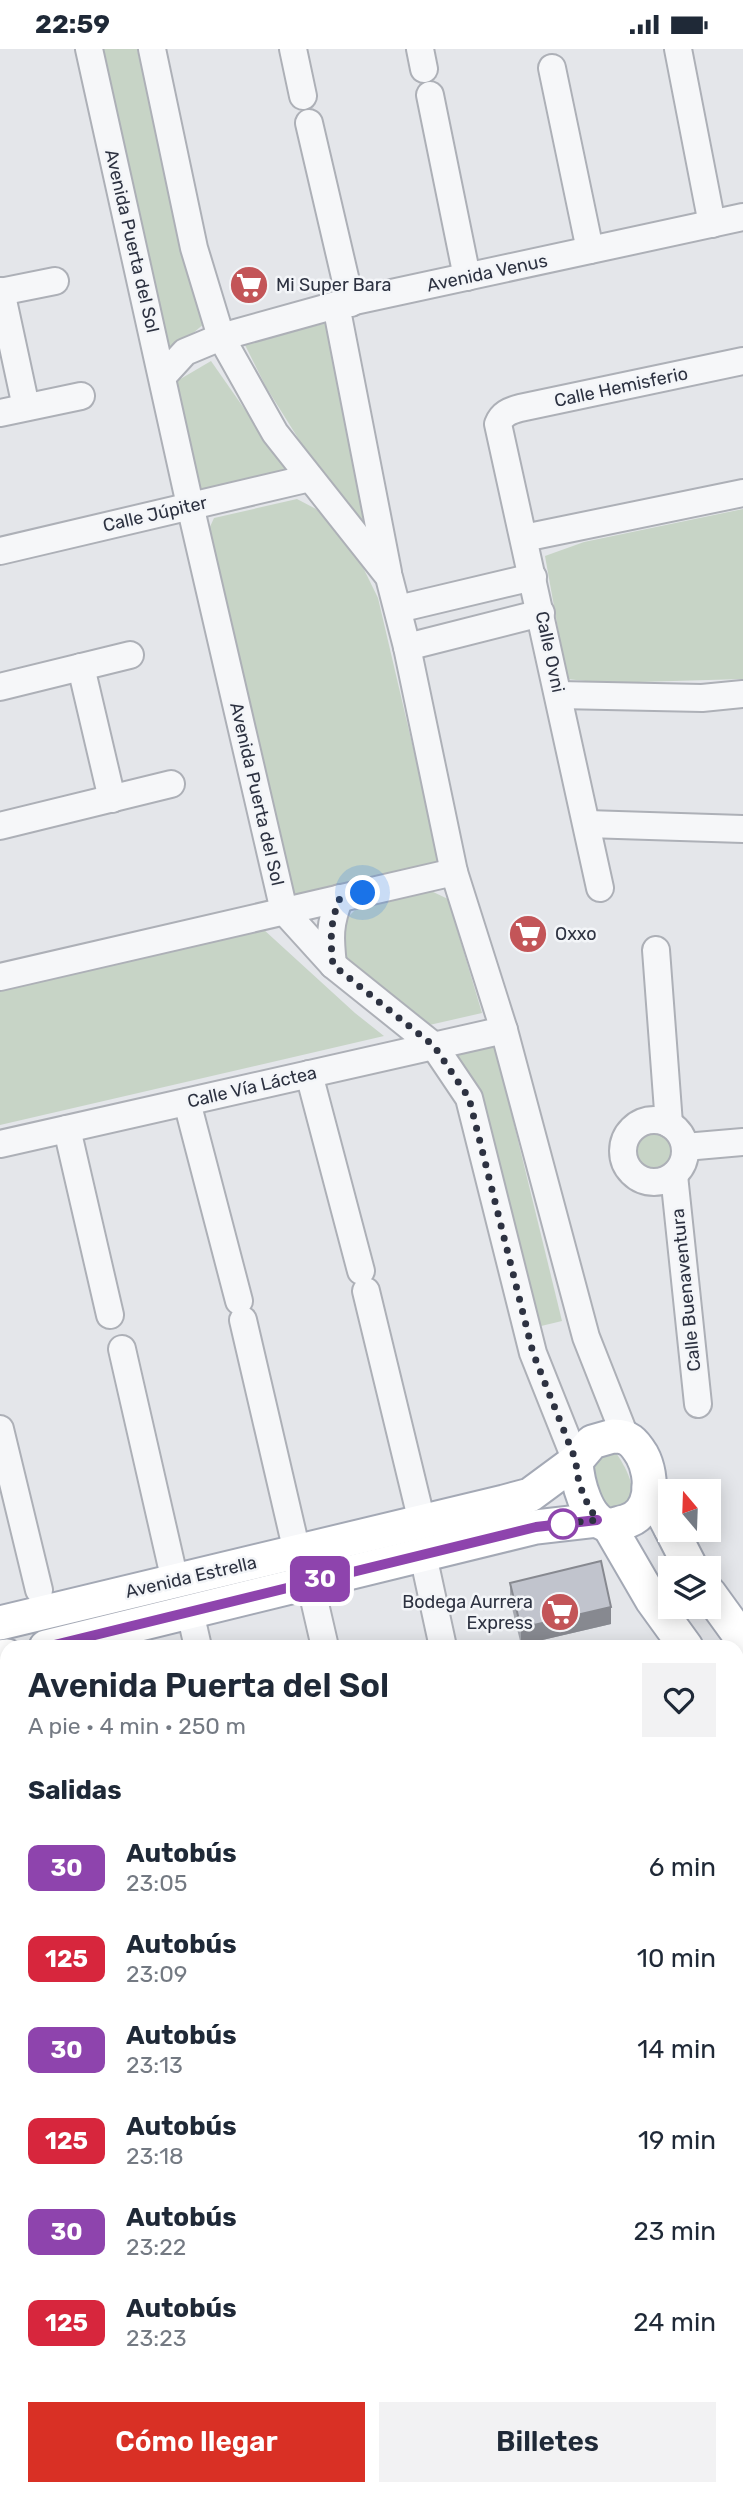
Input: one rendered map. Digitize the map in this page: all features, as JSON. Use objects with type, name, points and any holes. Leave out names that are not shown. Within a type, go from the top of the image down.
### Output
[{"type":"main road","points":[[603,1523],[631,1521],[640,1513],[649,1497],[646,1462],[634,1443],[625,1436],[601,1438],[592,1443],[576,1461],[576,1474],[582,1495],[681,1640]]},
{"type":"main road","name":"Avenida Estrella","points":[[0,1623],[42,1601],[175,1581],[530,1495],[576,1461]]},
{"type":"main road","points":[[649,1487],[658,1504]]},
{"type":"main road","name":"Avenida Estrella","points":[[75,1640],[536,1527],[603,1523]]},
{"type":"main road","points":[[721,1610],[743,1640]]},
{"type":"street","name":"Avenida Puerta del Sol","points":[[89,49],[190,505],[285,911],[333,965],[434,1046],[469,1098],[533,1353],[576,1461]]},
{"type":"street","points":[[152,49],[194,248],[221,337],[275,433],[389,577]]},
{"type":"street","points":[[293,49],[303,96]]},
{"type":"street","points":[[678,49],[712,224]]},
{"type":"street","points":[[552,68],[590,250]]},
{"type":"street","points":[[430,95],[467,277]]},
{"type":"street","points":[[309,123],[344,304],[389,577],[407,647],[454,871],[504,1030],[586,1337],[625,1436]]},
{"type":"street","name":"Avenida Venus","points":[[163,376],[185,352],[221,337],[344,304],[743,217]]},
{"type":"street","points":[[26,407],[1,292],[55,281]]},
{"type":"street","name":"Calle Hemisferio","points":[[501,417],[520,408],[743,361]]},
{"type":"street","points":[[0,413],[81,395]]},
{"type":"street","name":"Calle Ovni","points":[[501,417],[498,424],[499,433],[600,888]]},
{"type":"street","name":"Calle Júpiter","points":[[0,551],[310,478]]},
{"type":"street","points":[[524,538],[743,493]]},
{"type":"street","points":[[398,609],[533,577]]},
{"type":"street","points":[[407,647],[541,613]]},
{"type":"street","points":[[0,687],[130,655]]},
{"type":"street","points":[[81,667],[112,799]]},
{"type":"street","points":[[559,695],[702,698],[743,694]]},
{"type":"street","points":[[0,826],[170,784]]},
{"type":"street","points":[[587,824],[743,829]]},
{"type":"street","points":[[0,977],[454,871]]},
{"type":"street","points":[[333,965],[330,932],[333,914],[340,898]]},
{"type":"street","points":[[656,950],[669,1124]]},
{"type":"street","name":"Calle Vía Láctea","points":[[0,1144],[504,1030]]},
{"type":"street","points":[[309,1074],[364,1281],[422,1522]]},
{"type":"street","points":[[187,1102],[241,1310],[297,1552]]},
{"type":"street","points":[[660,1121],[669,1124],[679,1134],[685,1147],[683,1163],[674,1175],[658,1182],[640,1180],[627,1168],[622,1150],[628,1133],[642,1122],[660,1121]]},
{"type":"street","points":[[67,1129],[110,1315]]},
{"type":"street","points":[[685,1147],[743,1142]]},
{"type":"street","name":"Calle Buenaventura","points":[[674,1175],[698,1404]]},
{"type":"street","points":[[122,1349],[175,1581]]},
{"type":"street","points":[[0,1429],[49,1640]]},
{"type":"street","points":[[423,1555],[441,1640]]},
{"type":"street","points":[[310,1582],[324,1640]]},
{"type":"street","points":[[190,1612],[196,1640]]},
{"type":"green space","points":[[100,49],[137,49],[183,246],[205,323],[167,355]]},
{"type":"green space","points":[[333,322],[375,541],[313,462],[266,387],[243,341]]},
{"type":"green space","points":[[211,361],[289,473],[200,491],[177,381]]},
{"type":"green space","points":[[297,499],[316,509],[355,551],[378,598],[440,863],[293,895],[209,529],[214,518]]},
{"type":"green space","points":[[743,509],[743,679],[604,683],[567,679],[545,556],[584,542]]},
{"type":"green space","points":[[429,890],[448,899],[482,1013],[425,1026],[347,959],[340,943],[342,923],[358,907]]},
{"type":"green space","points":[[263,929],[384,1036],[0,1125],[0,989]]},
{"type":"green space","points":[[494,1042],[562,1321],[537,1327],[446,1054]]},
{"type":"green space","points":[[653,1131],[668,1137],[674,1152],[668,1167],[653,1173],[638,1167],[632,1152],[638,1137]]},
{"type":"green space","points":[[592,1450],[616,1453],[622,1462],[632,1490],[631,1498],[626,1504],[617,1507],[603,1506],[585,1456]]},
{"type":"building","name":"Bodega Aurrera Express","points":[[601,1561],[611,1607],[521,1628],[510,1583]]},
{"type":"bus line","name":"30","points":[[75,1640],[536,1527],[597,1520]]},
{"type":"place","name":"Mi Super Bara","points":[[249,285]]},
{"type":"place","name":"Oxxo","points":[[528,934]]},
{"type":"place","name":"Bodega Aurrera Express","points":[[560,1612]]},
{"type":"route","points":[[363,893],[340,898],[333,914],[330,932],[333,965],[434,1046],[469,1098],[533,1353],[576,1461],[576,1474],[582,1495],[597,1520],[556,1524],[563,1524]]}]
